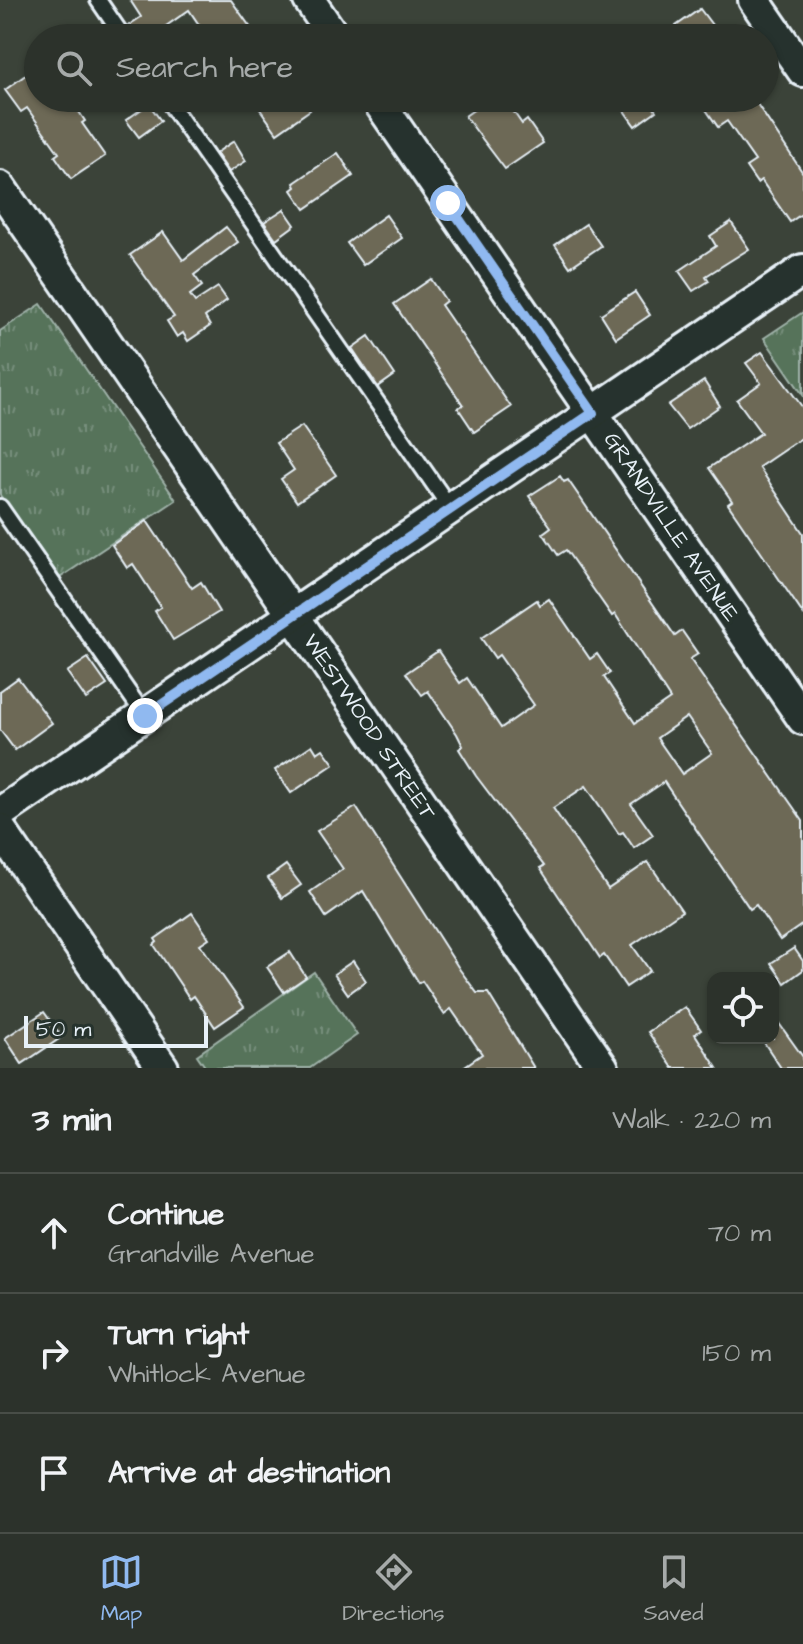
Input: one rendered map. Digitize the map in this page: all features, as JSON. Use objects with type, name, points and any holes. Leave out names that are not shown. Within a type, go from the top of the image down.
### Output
[{"type":"street","points":[[309,0],[325,24]]},
{"type":"street","points":[[754,0],[771,24]]},
{"type":"street","points":[[779,36],[803,71]]},
{"type":"street","name":"GRANDVILLE AVENUE","points":[[386,112],[803,719]]},
{"type":"street","name":"WESTWOOD STREET","points":[[0,187],[603,1068]]},
{"type":"street","points":[[0,813],[803,270]]},
{"type":"street","points":[[0,829],[163,1068]]},
{"type":"lane","points":[[98,0],[114,24]]},
{"type":"lane","points":[[176,112],[451,509]]},
{"type":"lane","points":[[0,507],[145,716]]},
{"type":"green space","points":[[41,304],[176,500],[58,579],[0,495],[0,331]]},
{"type":"green space","points":[[803,312],[803,395],[764,338]]},
{"type":"green space","points":[[314,972],[357,1035],[310,1068],[206,1068],[197,1055]]},
{"type":"building","points":[[130,0],[231,0],[248,24],[198,24],[189,10],[169,24],[130,24],[141,17]]},
{"type":"building","points":[[700,9],[711,24],[679,24]]},
{"type":"building","points":[[24,76],[24,110],[21,112],[5,90]]},
{"type":"building","points":[[30,112],[79,112],[85,121],[82,123],[105,156],[71,179],[55,156],[59,153]]},
{"type":"building","points":[[138,112],[155,112],[161,121],[139,137],[126,120]]},
{"type":"building","points":[[262,112],[307,112],[277,133]]},
{"type":"building","points":[[471,112],[514,112],[522,124],[527,120],[543,143],[505,169],[465,116]]},
{"type":"building","points":[[625,112],[655,112],[635,126]]},
{"type":"building","points":[[708,112],[762,112],[803,173],[803,213],[790,222],[761,180],[757,183],[746,167],[755,161],[727,121],[718,127]]},
{"type":"building","points":[[234,141],[246,161],[229,172],[216,153]]},
{"type":"building","points":[[338,153],[353,176],[305,209],[292,190],[296,187],[294,183]]},
{"type":"building","points":[[284,209],[295,225],[276,239],[264,222]]},
{"type":"building","points":[[386,215],[402,238],[363,265],[347,243]]},
{"type":"building","points":[[731,222],[749,249],[706,276],[709,281],[693,291],[679,271],[716,246],[710,236]]},
{"type":"building","points":[[586,224],[601,246],[570,267],[555,245]]},
{"type":"building","points":[[226,227],[238,242],[194,275],[202,286],[190,295],[195,302],[218,287],[227,300],[205,317],[210,326],[188,341],[183,333],[177,337],[167,321],[174,317],[130,255],[163,232],[183,260]]},
{"type":"building","points":[[431,279],[446,301],[441,305],[511,407],[474,432],[458,408],[463,405],[394,304]]},
{"type":"building","points":[[635,292],[650,315],[616,338],[601,314]]},
{"type":"building","points":[[369,336],[395,375],[378,387],[352,348]]},
{"type":"building","points":[[762,352],[803,408],[803,437],[759,467],[803,533],[803,614],[728,504],[732,501],[709,468],[761,433],[737,400],[761,383],[746,363]]},
{"type":"building","points":[[704,381],[720,406],[687,429],[668,405]]},
{"type":"building","points":[[302,426],[336,475],[297,502],[281,479],[294,470],[276,443]]},
{"type":"building","points":[[560,476],[564,482],[568,480],[675,636],[682,631],[698,654],[690,659],[803,821],[803,924],[780,940],[756,905],[750,909],[664,782],[631,804],[653,835],[634,848],[623,832],[619,834],[586,786],[553,808],[608,889],[648,862],[682,911],[632,945],[650,971],[626,987],[604,955],[600,958],[540,868],[544,866],[476,776],[459,749],[463,746],[457,734],[428,691],[422,695],[406,673],[438,651],[460,683],[467,678],[501,728],[534,705],[499,655],[495,658],[481,638],[537,600],[540,605],[549,599],[590,659],[597,654],[610,673],[604,677],[635,723],[670,699],[615,614],[612,616],[566,550],[558,555],[543,533],[551,527],[529,496]],"holes":[[[687,717],[712,753],[682,774],[657,738]]]},
{"type":"building","points":[[147,521],[192,588],[201,582],[219,612],[173,640],[155,611],[161,607],[133,564],[127,568],[112,545]]},
{"type":"building","points":[[88,658],[107,685],[86,699],[67,672]]},
{"type":"building","points":[[18,678],[52,723],[15,750],[0,730],[0,691]]},
{"type":"building","points":[[312,745],[317,753],[323,749],[334,764],[291,793],[275,770]]},
{"type":"building","points":[[356,807],[460,970],[477,993],[488,993],[534,1068],[462,1068],[482,1054],[451,1009],[444,1014],[422,981],[419,983],[363,891],[326,917],[310,892],[343,869],[317,831]]},
{"type":"building","points":[[286,865],[301,885],[282,898],[268,878]]},
{"type":"building","points":[[192,913],[209,938],[200,944],[244,1007],[215,1027],[194,996],[190,999],[154,945],[157,942],[155,939]]},
{"type":"building","points":[[794,948],[803,961],[803,970],[785,983],[771,963]]},
{"type":"building","points":[[290,952],[306,977],[284,992],[267,967]]},
{"type":"building","points":[[353,961],[366,981],[348,994],[334,974]]},
{"type":"building","points":[[685,1007],[701,1030],[695,1034],[717,1068],[673,1068],[648,1032]]},
{"type":"building","points":[[44,1012],[62,1037],[22,1064],[5,1038]]},
{"type":"building","points":[[779,1023],[803,1057],[803,1068],[781,1068],[765,1044],[779,1044]]},
{"type":"route","points":[[145,716],[593,413],[448,203]]}]
